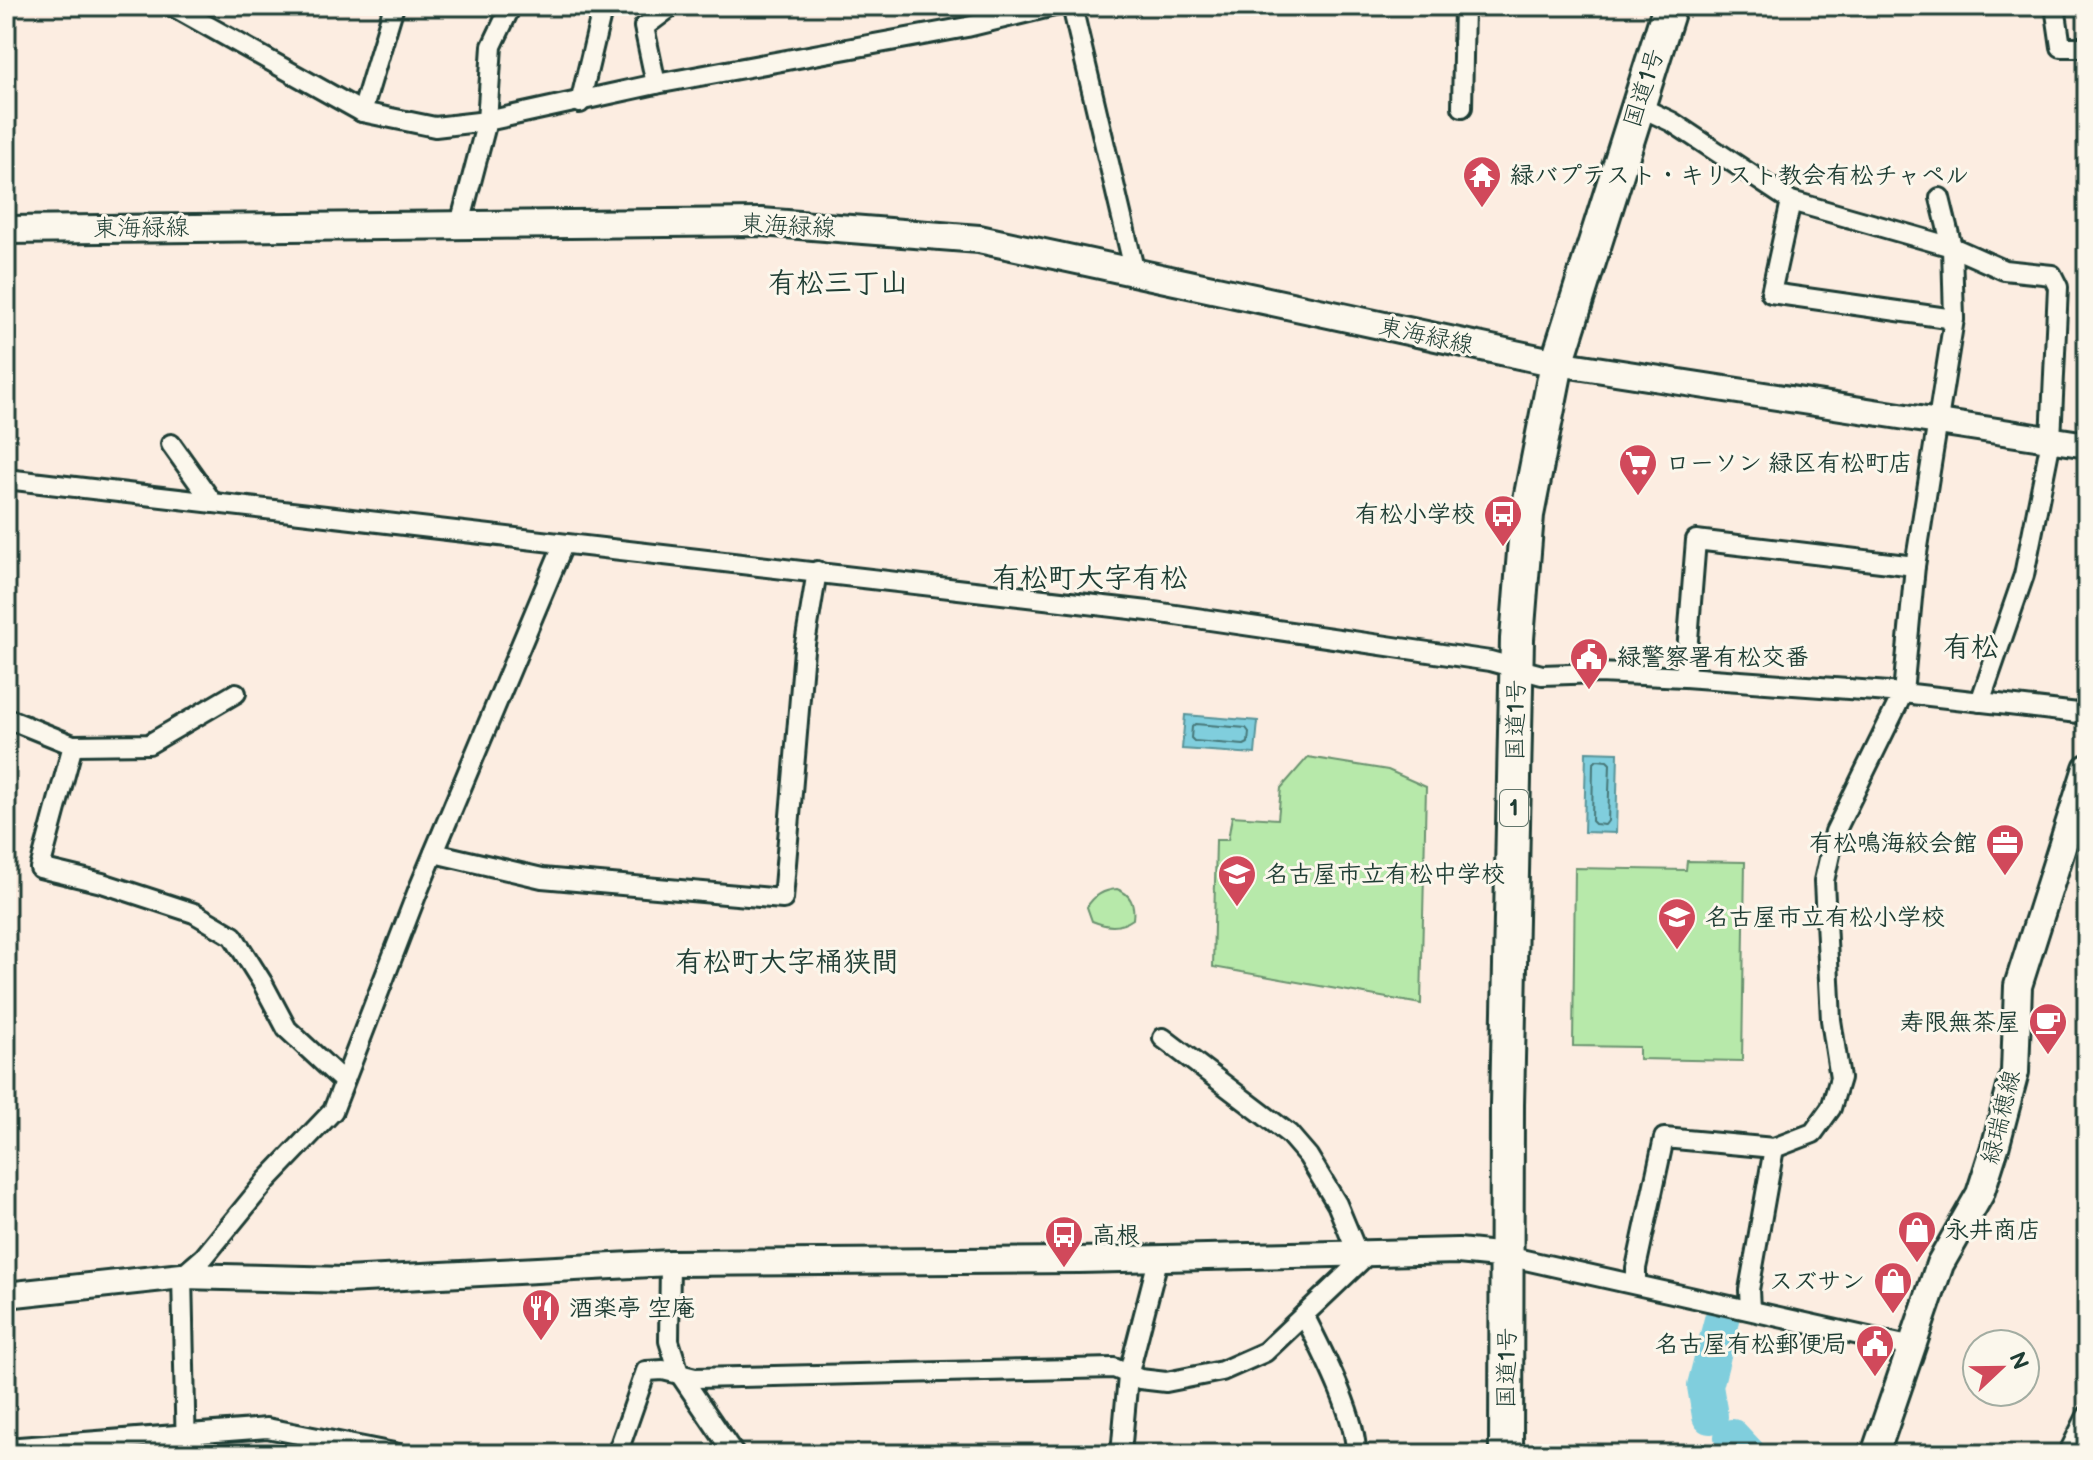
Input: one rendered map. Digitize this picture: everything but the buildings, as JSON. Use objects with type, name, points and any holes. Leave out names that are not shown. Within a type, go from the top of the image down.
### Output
[{"type":"highway","name":"国道1号","points":[[1506,1454],[1507,1105],[1517,639],[1527,515],[1557,363],[1670,6]]},
{"type":"main road","name":"東海緑線","points":[[6,230],[761,222],[979,239],[1557,363]]},
{"type":"main road","name":"緑瑞穂線","points":[[1875,1454],[1940,1264],[1980,1194],[1996,1144],[2015,1072],[2018,986],[2087,768]]},
{"type":"street","points":[[172,6],[362,112],[435,127],[487,121],[656,84],[967,27],[1050,6]]},
{"type":"street","points":[[362,112],[394,6]]},
{"type":"street","points":[[460,224],[487,121],[492,46],[511,6]]},
{"type":"street","points":[[580,103],[603,6]]},
{"type":"street","points":[[656,84],[644,27],[672,6]]},
{"type":"street","points":[[1072,6],[1135,273]]},
{"type":"street","points":[[1462,107],[1464,6]]},
{"type":"street","points":[[2055,6],[2061,47],[2087,47]]},
{"type":"street","points":[[1638,106],[1672,122],[1791,201],[1952,247],[2004,270],[2052,275],[2058,287],[2051,440],[2024,575],[1980,702]]},
{"type":"street","points":[[1636,1284],[1636,1268],[1664,1138],[1774,1148],[1813,1133],[1831,1108],[1840,1078],[1831,1020],[1824,881],[1835,832],[1903,693],[1915,566],[1954,319],[1952,247],[1940,198]]},
{"type":"street","points":[[1791,201],[1771,293],[1954,319]]},
{"type":"street","points":[[1557,363],[2087,445]]},
{"type":"street","points":[[171,444],[213,503]]},
{"type":"street","points":[[6,479],[563,545],[817,571],[1284,629],[1518,667],[1542,675],[1599,673],[1685,677],[1903,693],[2087,714]]},
{"type":"street","points":[[1685,677],[1696,540],[1915,566]]},
{"type":"street","points":[[182,1276],[204,1257],[267,1180],[333,1111],[434,853],[563,545]]},
{"type":"street","points":[[434,853],[542,878],[783,899],[804,650],[817,571]]},
{"type":"street","points":[[6,718],[73,745],[149,744],[236,693]]},
{"type":"street","points":[[73,745],[40,868],[102,883],[194,913],[233,936],[287,1029],[343,1081]]},
{"type":"street","points":[[1163,1038],[1289,1134],[1308,1156],[1363,1253]]},
{"type":"street","points":[[1750,1309],[1749,1290],[1774,1148]]},
{"type":"street","points":[[6,1295],[182,1276],[345,1280],[670,1263],[1079,1260],[1473,1251],[1636,1284],[1913,1347]]},
{"type":"street","points":[[617,1454],[646,1371],[663,1370],[695,1378],[1114,1368],[1128,1376],[1166,1382],[1222,1371],[1265,1352],[1363,1253]]},
{"type":"street","points":[[1121,1454],[1128,1376],[1159,1256]]},
{"type":"street","points":[[670,1263],[669,1341],[679,1373],[734,1454]]},
{"type":"street","points":[[182,1276],[186,1445]]},
{"type":"street","points":[[1304,1315],[1329,1364],[1357,1440],[1356,1454]]},
{"type":"street","points":[[2068,1454],[2087,1416]]},
{"type":"street","points":[[6,1448],[186,1445],[267,1428],[344,1448],[399,1454]]},
{"type":"green space","points":[[1308,757],[1388,770],[1426,787],[1421,1004],[1213,967],[1216,840],[1228,840],[1232,816],[1278,819],[1281,788]]},
{"type":"green space","points":[[1687,861],[1745,862],[1742,1061],[1639,1059],[1639,1047],[1573,1046],[1575,868],[1686,870]]},
{"type":"green space","points":[[1117,889],[1131,901],[1133,919],[1113,926],[1092,921],[1087,907],[1093,899]]},
{"type":"water","points":[[1185,715],[1258,721],[1255,754],[1182,749]]},
{"type":"water","points":[[1586,752],[1618,753],[1616,833],[1584,832]]},
{"type":"waterway","points":[[1710,1416],[1705,1386],[1722,1320]]},
{"type":"waterway","points":[[1732,1437],[1748,1454]]},
{"type":"place","name":"緑バプテスト・キリスト教会有松チャペル","points":[[1482,209]]},
{"type":"place","name":"ローソン 緑区有松町店","points":[[1638,497]]},
{"type":"place","name":"有松小学校","points":[[1503,548]]},
{"type":"place","name":"緑警察署有松交番","points":[[1589,691]]},
{"type":"place","name":"有松鳴海絞会館","points":[[2005,877]]},
{"type":"place","name":"名古屋市立有松中学校","points":[[1237,908]]},
{"type":"place","name":"名古屋市立有松小学校","points":[[1677,951]]},
{"type":"place","name":"寿限無茶屋","points":[[2048,1056]]},
{"type":"place","name":"永井商店","points":[[1917,1264]]},
{"type":"place","name":"高根","points":[[1064,1269]]},
{"type":"place","name":"スズサン","points":[[1893,1315]]},
{"type":"place","name":"酒楽亭 空庵","points":[[541,1342]]},
{"type":"place","name":"名古屋有松郵便局","points":[[1875,1378]]},
{"type":"district","name":"有松三丁山","points":[[838,283]]},
{"type":"district","name":"有松町大字有松","points":[[1090,578]]},
{"type":"district","name":"有松","points":[[1971,647]]},
{"type":"district","name":"有松町大字桶狭間","points":[[787,962]]}]
